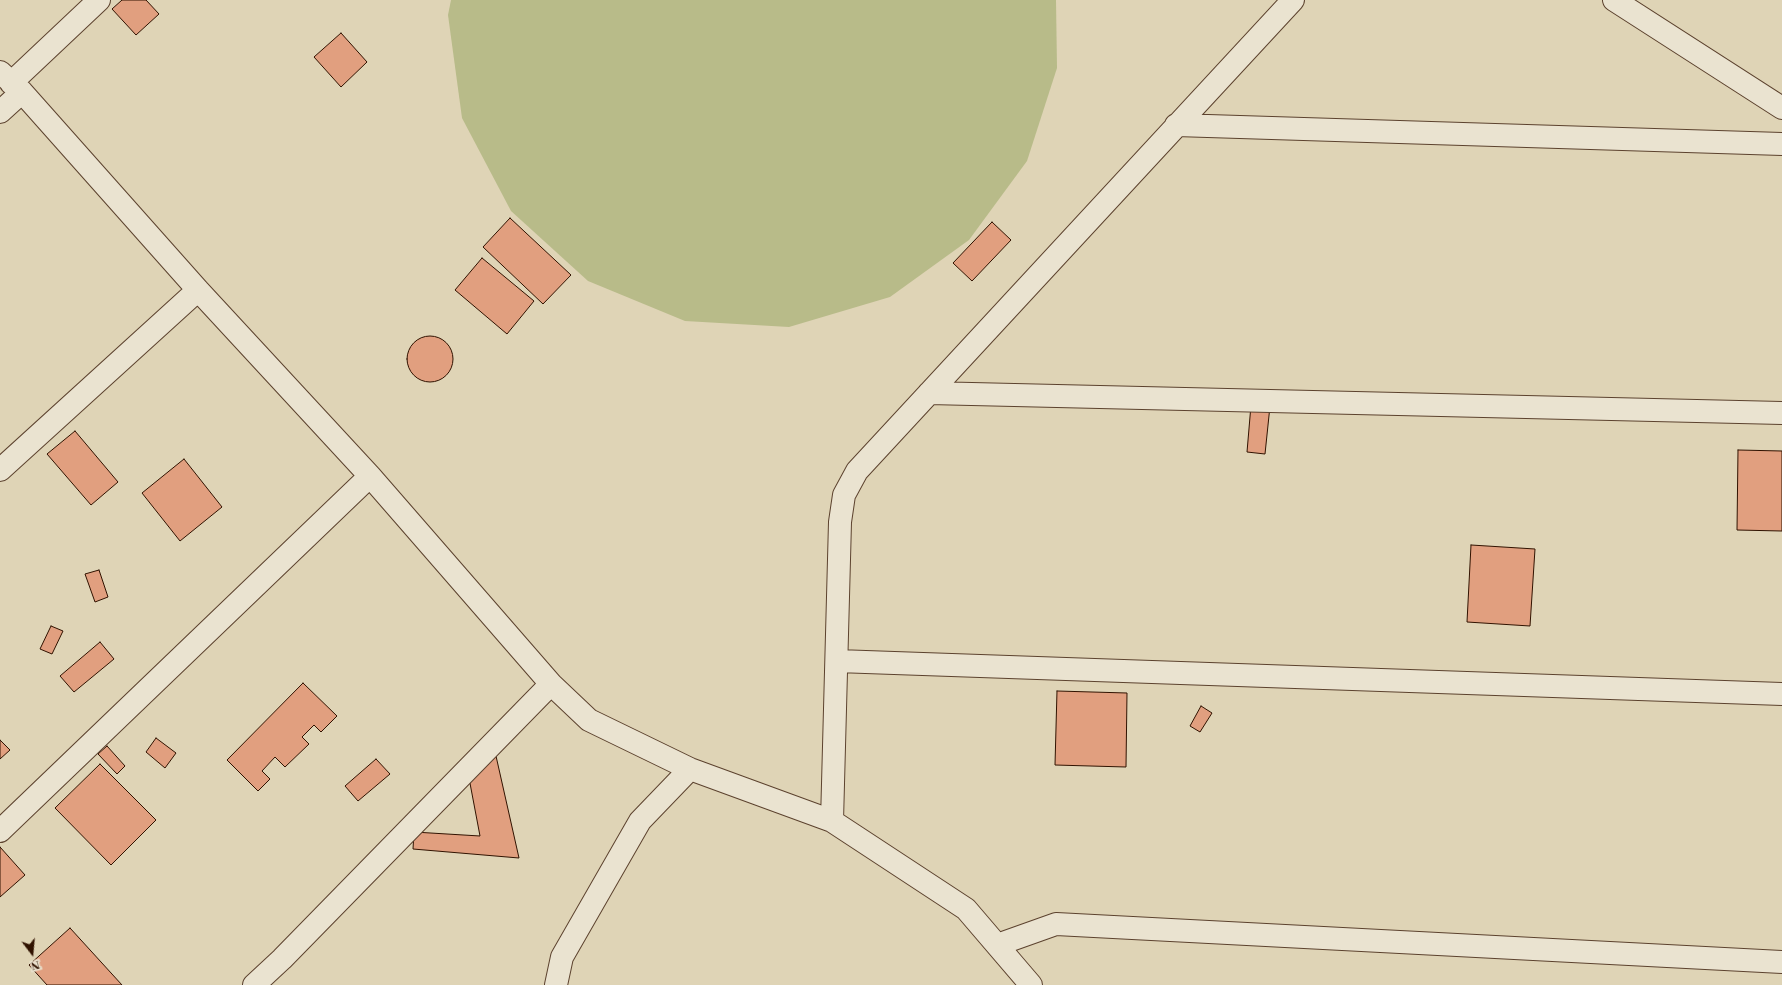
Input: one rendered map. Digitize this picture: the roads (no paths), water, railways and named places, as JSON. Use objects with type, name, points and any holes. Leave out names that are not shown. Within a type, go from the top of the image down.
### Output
[{"type":"street","points":[[0,112],[11,82],[99,0]]},
{"type":"street","points":[[832,821],[840,522],[844,495],[857,471],[1293,0]]},
{"type":"street","points":[[1614,0],[1782,108]]},
{"type":"street","points":[[11,82],[198,290],[370,476],[550,684],[589,720],[690,769],[832,821],[966,909],[1031,985]]},
{"type":"street","points":[[1176,125],[1782,144]]},
{"type":"street","points":[[0,470],[198,290]]},
{"type":"street","points":[[929,393],[1782,413]]},
{"type":"street","points":[[0,831],[370,476]]},
{"type":"street","points":[[837,660],[1782,694]]},
{"type":"street","points":[[254,985],[282,959],[550,684]]},
{"type":"street","points":[[556,985],[562,957],[640,821],[690,769]]},
{"type":"street","points":[[997,945],[1056,924],[1782,962]]},
{"type":"street","points":[[279,985],[282,959]]}]
